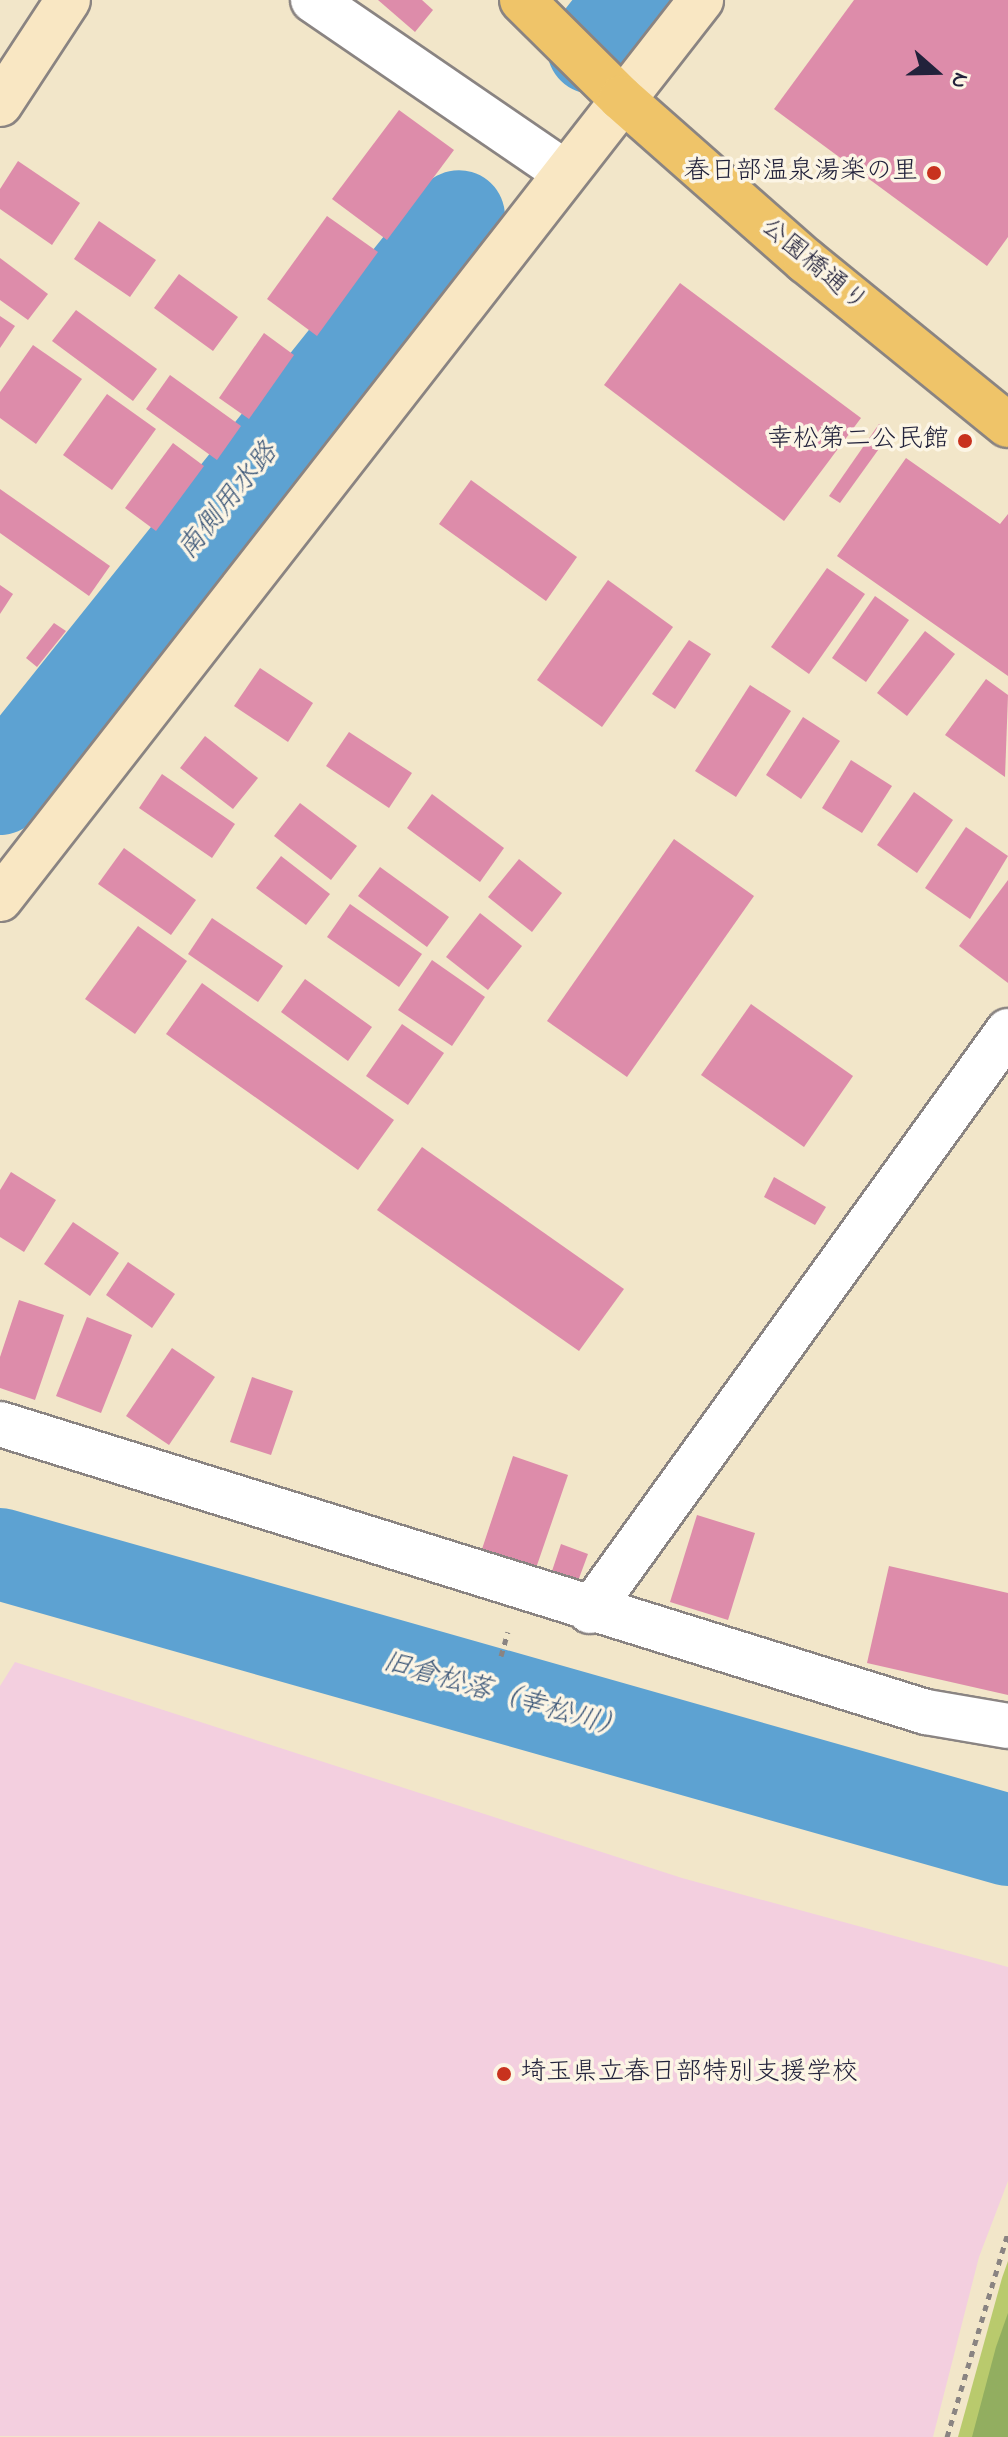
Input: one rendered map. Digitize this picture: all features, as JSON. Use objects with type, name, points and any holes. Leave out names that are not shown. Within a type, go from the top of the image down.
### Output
[{"type":"main road","name":"公園橋通り","points":[[522,0],[621,98],[806,261],[1008,425]]},
{"type":"street","points":[[0,104],[68,0]]},
{"type":"street","points":[[313,0],[564,172]]},
{"type":"street","points":[[0,899],[621,98],[701,0]]},
{"type":"street","points":[[590,1611],[1008,1031]]},
{"type":"street","points":[[0,1424],[590,1611],[926,1712],[1008,1726]]},
{"type":"path","points":[[947,2437],[1008,2233]]},
{"type":"shaded area","name":"埼玉県立春日部特別支援学校","points":[[15,1662],[682,1878],[1008,1967],[1008,2181],[979,2257],[933,2437],[0,2436],[0,1686]]},
{"type":"green space","points":[[1008,2261],[1008,2437],[958,2437],[1002,2278]]},
{"type":"green space","points":[[1008,2313],[1008,2437],[972,2437],[996,2347]]},
{"type":"building","points":[[378,0],[422,0],[433,10],[415,32]]},
{"type":"building","name":"春日部温泉湯楽の里","points":[[854,0],[1008,0],[1008,237],[987,266],[774,109]]},
{"type":"building","points":[[399,110],[454,150],[387,240],[332,199]]},
{"type":"building","points":[[18,161],[80,203],[52,245],[0,209],[0,189]]},
{"type":"building","points":[[327,216],[378,252],[317,336],[267,299]]},
{"type":"building","points":[[99,221],[156,260],[130,297],[74,259]]},
{"type":"building","points":[[0,258],[48,294],[28,320],[0,300]]},
{"type":"building","points":[[179,274],[238,317],[213,351],[154,308]]},
{"type":"building","points":[[680,283],[861,418],[784,521],[604,385]]},
{"type":"building","points":[[76,310],[157,369],[133,401],[52,341]]},
{"type":"building","points":[[0,316],[15,326],[0,348]]},
{"type":"building","points":[[264,333],[294,355],[249,419],[219,398]]},
{"type":"building","points":[[33,345],[82,379],[36,444],[0,418],[0,392]]},
{"type":"building","points":[[170,375],[241,426],[217,460],[146,409]]},
{"type":"building","points":[[107,394],[156,429],[112,490],[63,455]]},
{"type":"building","points":[[879,424],[891,432],[840,503],[829,496]]},
{"type":"building","points":[[173,443],[204,466],[156,531],[125,508]]},
{"type":"building","points":[[906,458],[1000,524],[1008,514],[1008,676],[837,556]]},
{"type":"building","points":[[471,480],[577,557],[546,601],[439,524]]},
{"type":"building","points":[[0,489],[110,566],[89,596],[0,533]]},
{"type":"building","points":[[827,568],[865,594],[809,674],[771,647]]},
{"type":"building","points":[[608,580],[673,627],[602,727],[537,680]]},
{"type":"building","points":[[0,585],[13,594],[0,614]]},
{"type":"building","points":[[875,596],[909,620],[866,682],[832,658]]},
{"type":"building","points":[[54,623],[66,631],[37,667],[26,658]]},
{"type":"building","points":[[925,631],[955,654],[907,716],[877,693]]},
{"type":"building","points":[[689,640],[711,654],[675,709],[652,694]]},
{"type":"building","points":[[260,668],[313,703],[288,742],[234,706]]},
{"type":"building","points":[[986,679],[1008,695],[1005,777],[945,735]]},
{"type":"building","points":[[750,685],[791,711],[736,797],[695,771]]},
{"type":"building","points":[[803,717],[840,741],[801,799],[766,775]]},
{"type":"building","points":[[349,732],[412,773],[389,808],[326,766]]},
{"type":"building","points":[[205,736],[258,778],[233,809],[180,768]]},
{"type":"building","points":[[851,760],[892,786],[862,833],[822,808]]},
{"type":"building","points":[[162,774],[235,824],[212,858],[139,808]]},
{"type":"building","points":[[914,792],[953,820],[917,873],[877,845]]},
{"type":"building","points":[[432,794],[504,848],[480,882],[407,828]]},
{"type":"building","points":[[300,803],[357,846],[331,880],[274,836]]},
{"type":"building","points":[[966,827],[1008,856],[970,919],[925,888]]},
{"type":"building","points":[[674,839],[754,896],[627,1077],[547,1021]]},
{"type":"building","points":[[124,848],[196,900],[171,935],[98,884]]},
{"type":"building","points":[[281,856],[330,894],[306,925],[256,888]]},
{"type":"building","points":[[519,859],[562,893],[532,932],[488,897]]},
{"type":"building","points":[[380,867],[449,917],[427,947],[358,896]]},
{"type":"building","points":[[1008,880],[1008,983],[959,946]]},
{"type":"building","points":[[350,904],[422,954],[399,987],[327,937]]},
{"type":"building","points":[[480,913],[522,946],[488,990],[446,957]]},
{"type":"building","points":[[212,918],[283,966],[258,1002],[188,954]]},
{"type":"building","points":[[138,926],[187,961],[135,1034],[85,999]]},
{"type":"building","points":[[432,960],[485,997],[452,1046],[398,1010]]},
{"type":"building","points":[[305,979],[372,1027],[348,1061],[281,1012]]},
{"type":"building","points":[[202,983],[394,1120],[358,1170],[166,1034]]},
{"type":"building","points":[[751,1004],[853,1076],[804,1147],[701,1075]]},
{"type":"building","points":[[402,1024],[444,1053],[408,1105],[366,1076]]},
{"type":"building","points":[[422,1147],[624,1289],[579,1351],[377,1210]]},
{"type":"building","points":[[11,1172],[56,1200],[24,1252],[0,1237],[0,1190]]},
{"type":"building","points":[[774,1177],[826,1207],[815,1225],[764,1197]]},
{"type":"building","points":[[73,1222],[119,1253],[90,1296],[44,1264]]},
{"type":"building","points":[[128,1262],[175,1294],[152,1328],[106,1295]]},
{"type":"building","points":[[19,1300],[64,1315],[35,1400],[0,1388],[0,1357]]},
{"type":"building","points":[[87,1317],[132,1335],[101,1413],[56,1396]]},
{"type":"building","points":[[172,1348],[215,1377],[169,1445],[126,1416]]},
{"type":"building","points":[[252,1377],[293,1391],[271,1455],[230,1442]]},
{"type":"building","points":[[513,1456],[568,1475],[535,1571],[481,1552]]},
{"type":"building","points":[[697,1515],[755,1533],[728,1620],[670,1602]]},
{"type":"building","points":[[561,1544],[588,1554],[578,1581],[552,1571]]},
{"type":"building","points":[[889,1566],[1008,1593],[1008,1695],[867,1663]]},
{"type":"waterway","name":"南側用水路","points":[[593,48],[631,0]]},
{"type":"waterway","name":"南側用水路","points":[[0,789],[459,216]]},
{"type":"waterway","name":"旧倉松落（幸松川）","points":[[0,1554],[1008,1840]]},
{"type":"place","name":"春日部温泉湯楽の里","points":[[934,173]]},
{"type":"place","name":"幸松第二公民館","points":[[965,441]]},
{"type":"place","name":"埼玉県立春日部特別支援学校","points":[[504,2074]]}]
